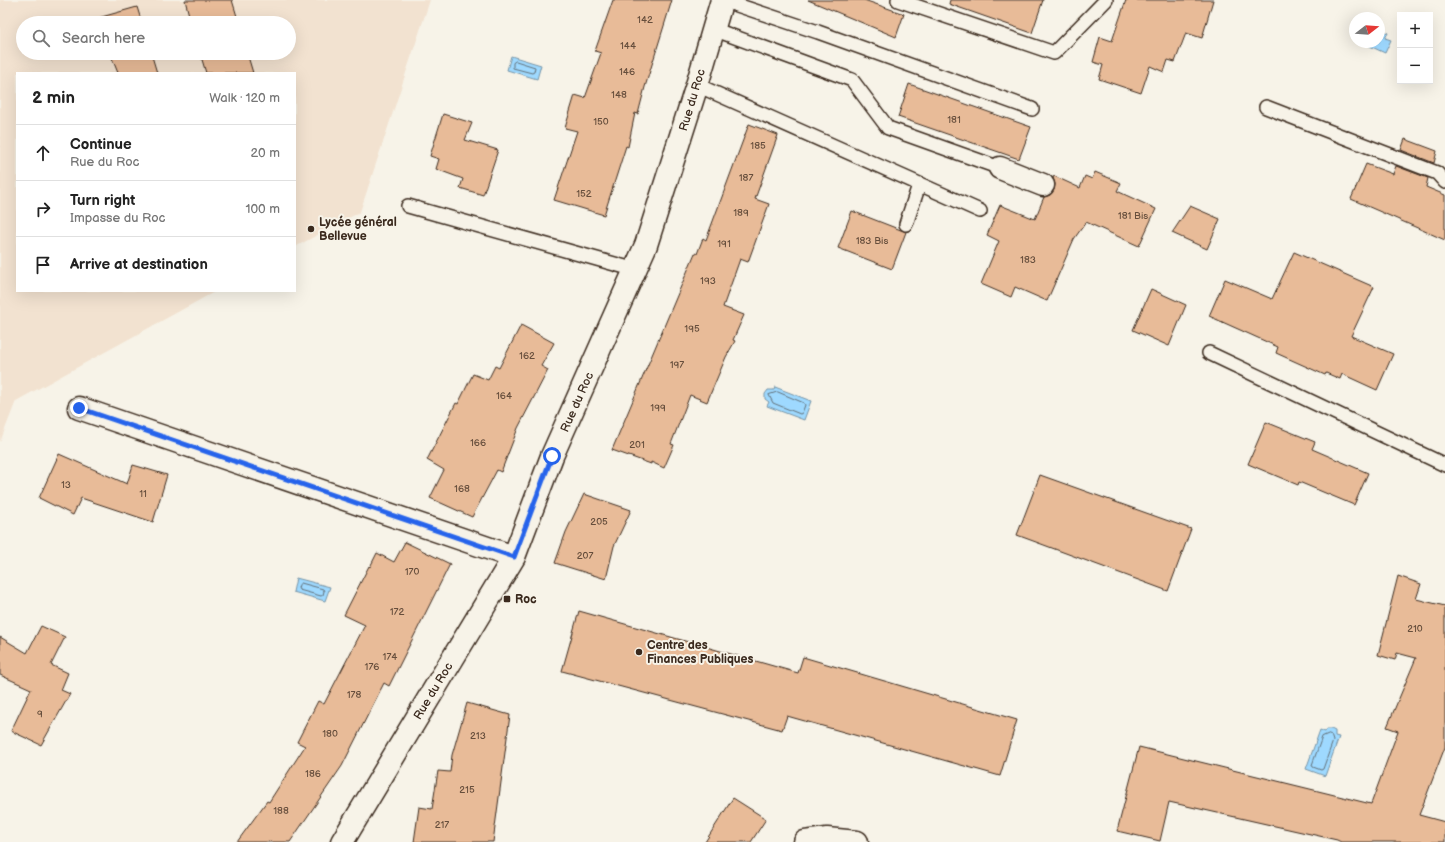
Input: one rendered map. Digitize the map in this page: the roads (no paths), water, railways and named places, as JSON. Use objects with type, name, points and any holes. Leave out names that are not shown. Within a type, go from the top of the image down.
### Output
[{"type":"street","name":"Rue du Roc","points":[[342,842],[514,557],[552,456],[646,245],[697,85],[722,0]]},
{"type":"street","points":[[1000,168],[1043,185]]},
{"type":"street","points":[[79,408],[514,557]]},
{"type":"street","points":[[805,842],[827,840],[857,842]]},
{"type":"lane","points":[[722,0],[818,32],[1032,109]]},
{"type":"lane","points":[[898,0],[1054,53],[1106,0]]},
{"type":"lane","points":[[713,29],[852,80],[888,128],[1000,168]]},
{"type":"lane","points":[[697,85],[980,211]]},
{"type":"lane","points":[[1266,107],[1437,173],[1445,182]]},
{"type":"lane","points":[[906,224],[920,185]]},
{"type":"lane","points":[[408,206],[636,270]]},
{"type":"lane","points":[[1210,354],[1445,465]]},
{"type":"water","points":[[1385,38],[1391,40],[1385,53],[1374,48],[1385,48]]},
{"type":"water","points":[[511,56],[541,65],[537,79],[507,70]]},
{"type":"water","points":[[775,387],[811,401],[804,420],[767,406],[769,402],[765,399],[765,394],[768,390],[774,390]]},
{"type":"water","points":[[296,578],[330,587],[325,601],[293,592]]},
{"type":"water","points":[[1327,729],[1335,731],[1335,736],[1339,737],[1325,776],[1306,769],[1320,730],[1325,732]]},
{"type":"place","name":"Lycée général Bellevue","points":[[311,229]]},
{"type":"place","name":"Roc","points":[[507,599]]},
{"type":"place","name":"Centre des Finances Publiques","points":[[639,652]]}]
